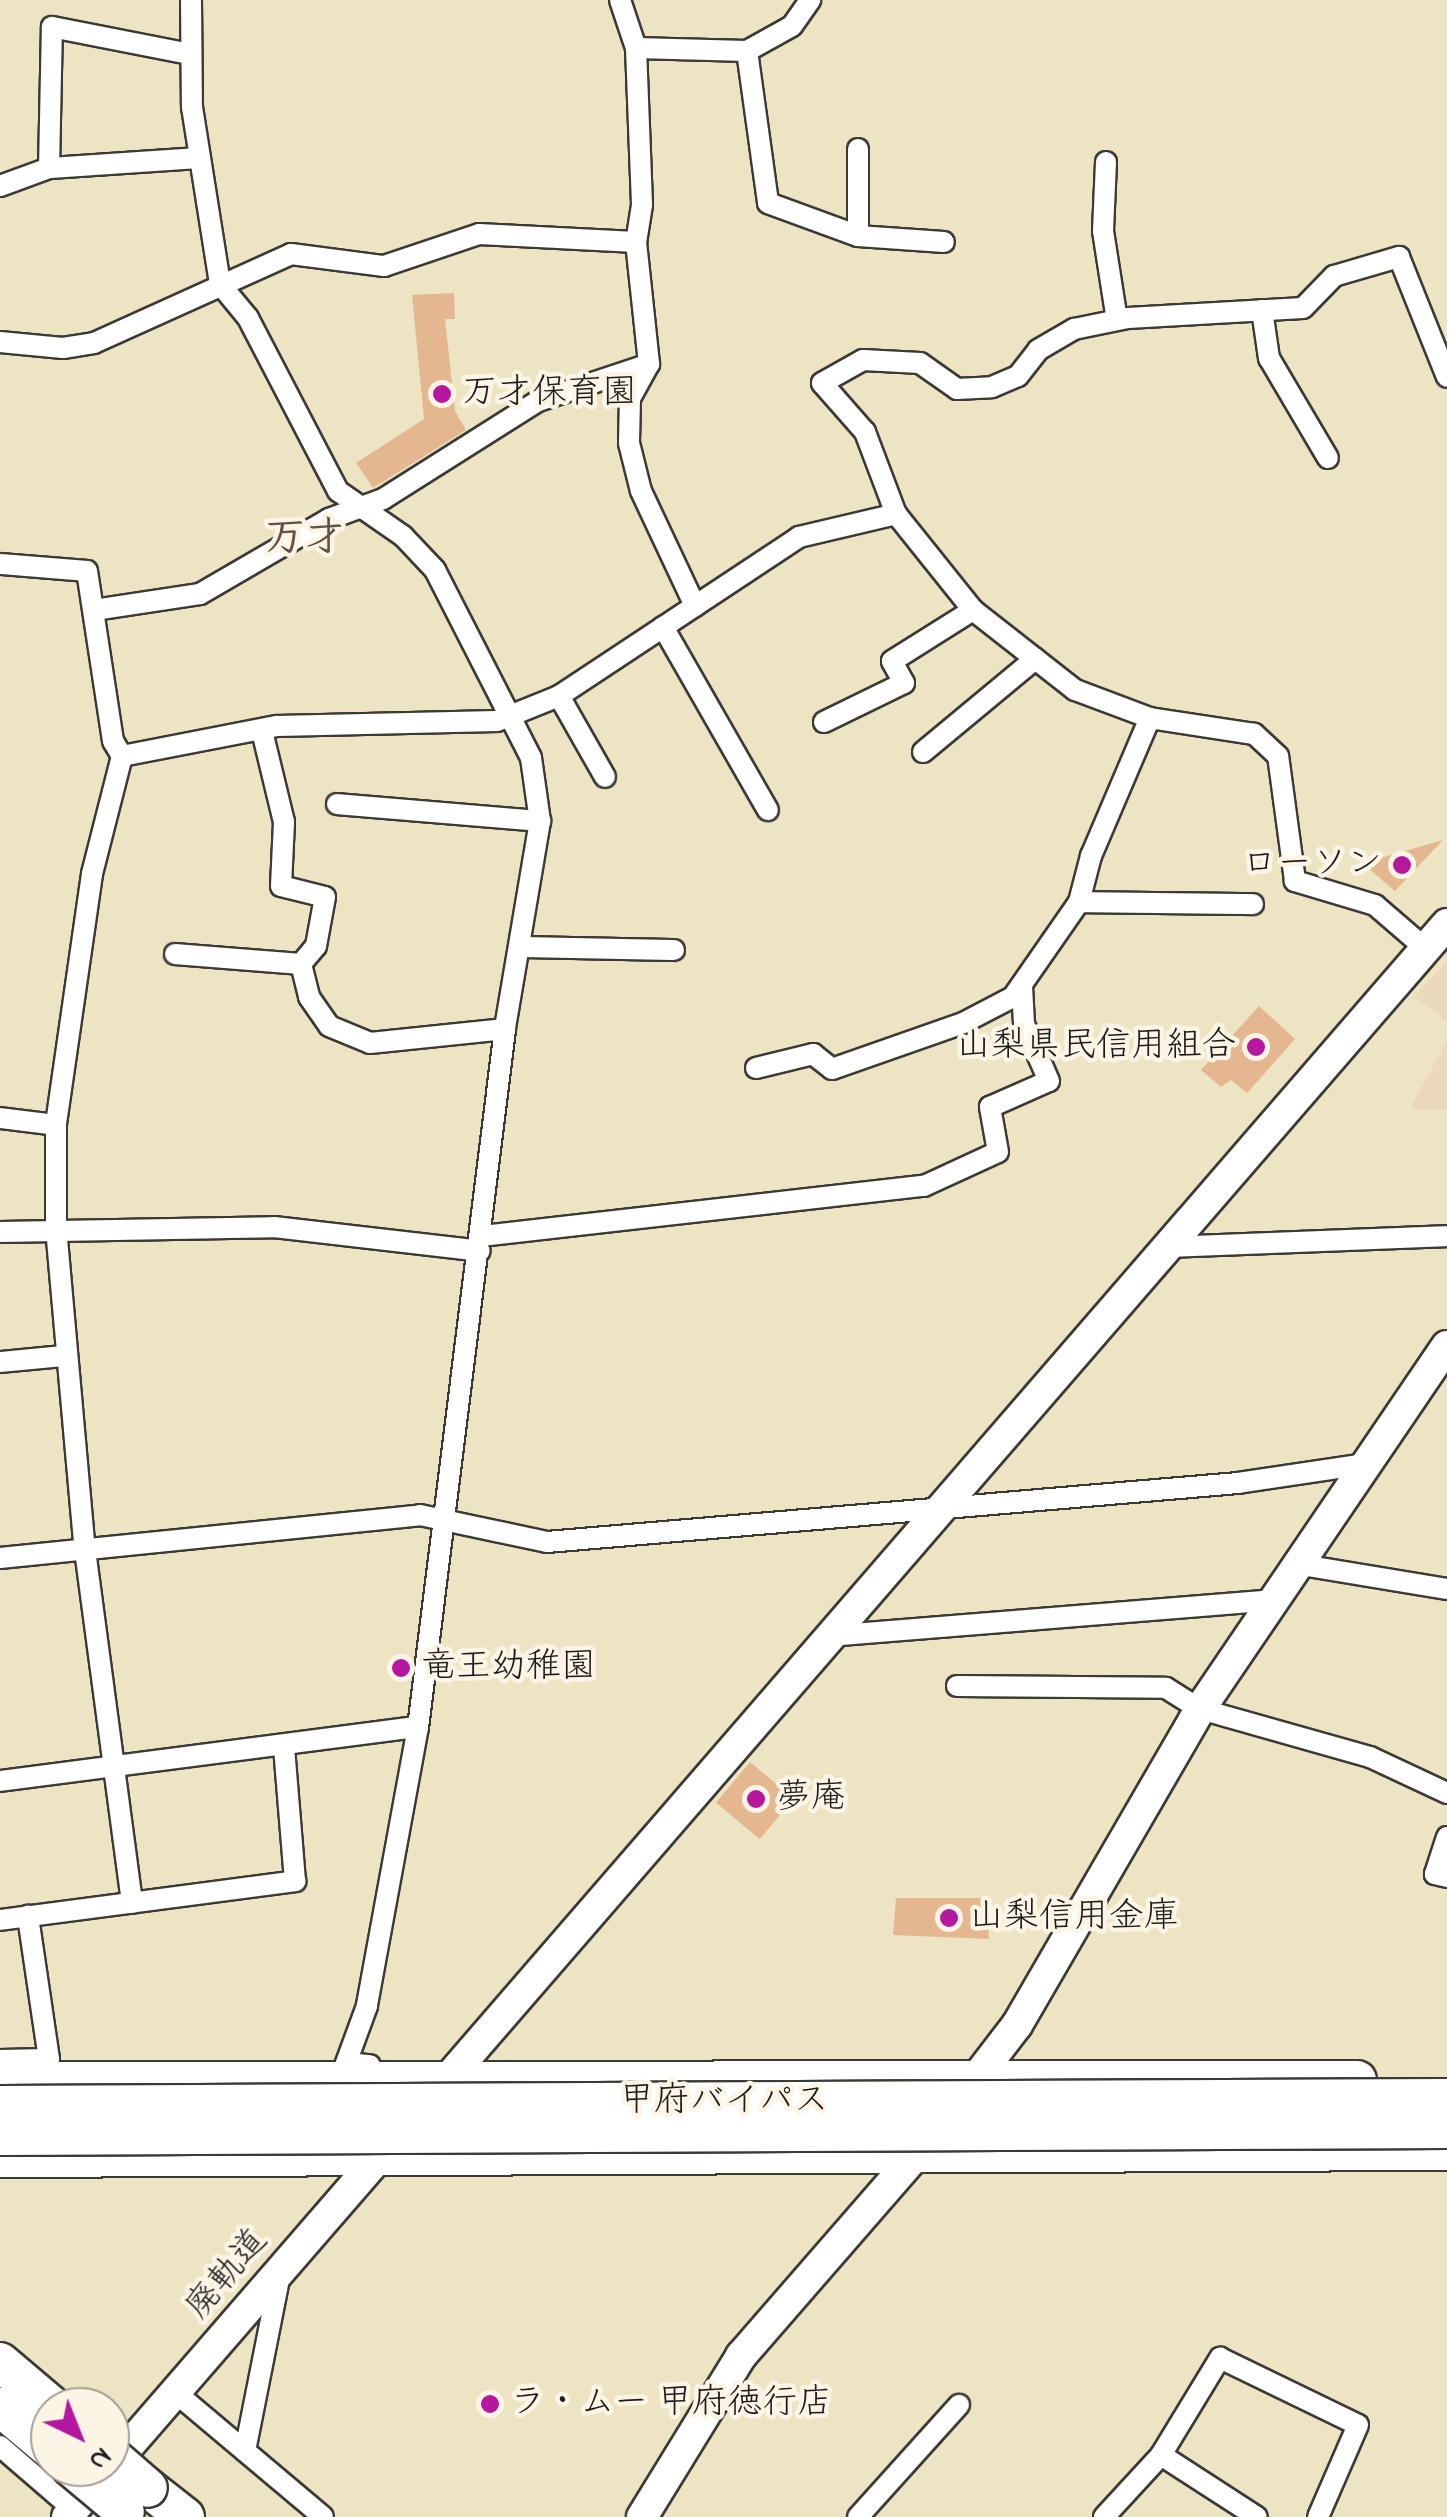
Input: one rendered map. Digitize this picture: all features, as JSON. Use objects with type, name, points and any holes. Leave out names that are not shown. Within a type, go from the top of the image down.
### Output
[{"type":"highway","points":[[0,2081],[452,2075],[1447,2081]]},
{"type":"highway","name":"甲府バイパス","points":[[0,2105],[1447,2098]]},
{"type":"highway","name":"甲府バイパス","points":[[0,2136],[1447,2129]]},
{"type":"highway","points":[[0,2158],[914,2158],[1447,2151]]},
{"type":"highway","points":[[0,2362],[30,2387]]},
{"type":"highway","points":[[0,2408],[30,2433]]},
{"type":"highway","points":[[105,2487],[135,2505],[185,2517]]},
{"type":"street","points":[[191,0],[189,54],[220,284],[248,318],[338,491],[435,570],[531,758],[540,821],[505,1029],[449,1518],[418,1727],[367,2006],[346,2063],[452,2075]]},
{"type":"street","points":[[620,0],[636,48],[642,205],[636,242],[648,364],[630,398],[629,443],[641,491],[695,606]]},
{"type":"street","points":[[636,48],[747,50],[792,26],[810,0]]},
{"type":"street","points":[[49,168],[52,26],[189,54]]},
{"type":"street","points":[[747,50],[768,204],[858,236],[944,242]]},
{"type":"street","points":[[858,149],[858,236]]},
{"type":"street","points":[[0,186],[49,168],[200,158]]},
{"type":"street","points":[[1106,162],[1103,231],[1117,320]]},
{"type":"street","points":[[0,342],[63,348],[94,343],[292,254],[384,266],[479,234],[636,242]]},
{"type":"street","points":[[1426,949],[1375,905],[1295,881],[1278,756],[1254,734],[1150,718],[1074,690],[973,610],[896,514],[865,432],[822,384],[863,360],[920,363],[958,389],[992,387],[1018,376],[1038,350],[1074,329],[1117,320],[1304,308],[1334,276],[1399,257],[1447,377]]},
{"type":"street","points":[[1262,310],[1269,358],[1328,458]]},
{"type":"street","points":[[94,610],[200,594],[358,505],[382,498],[538,402],[648,364]]},
{"type":"street","points":[[122,756],[262,731],[404,728],[510,716],[559,696],[799,537],[896,514]]},
{"type":"street","points":[[0,564],[87,571],[113,740],[122,756],[92,874],[56,1125],[56,1228],[64,1356],[85,1550],[110,1762],[132,1903]]},
{"type":"street","points":[[824,722],[904,683],[892,662],[973,610]]},
{"type":"street","points":[[663,628],[768,810]]},
{"type":"street","points":[[923,752],[1035,659]]},
{"type":"street","points":[[559,696],[605,777]]},
{"type":"street","points":[[756,1068],[814,1054],[832,1068],[964,1023],[1022,987],[1079,902],[1091,856],[1150,718]]},
{"type":"street","points":[[262,731],[284,822],[282,886],[325,897],[316,946],[302,964]]},
{"type":"street","points":[[337,804],[540,821]]},
{"type":"street","points":[[1079,902],[1253,904]]},
{"type":"street","name":"廃軌道","points":[[70,2513],[1447,924]]},
{"type":"street","points":[[520,946],[674,950]]},
{"type":"street","points":[[175,954],[302,964]]},
{"type":"street","points":[[302,964],[318,1012],[350,1040],[505,1029]]},
{"type":"street","points":[[0,1232],[274,1227],[481,1244],[924,1186],[998,1152],[990,1108],[1049,1081],[1024,1024],[1022,987]]},
{"type":"street","points":[[0,1118],[56,1125]]},
{"type":"street","points":[[1166,1247],[1447,1236]]},
{"type":"street","points":[[651,2515],[741,2356],[914,2158],[1017,2025],[1200,1709],[1447,1346]]},
{"type":"street","points":[[0,1362],[64,1356]]},
{"type":"street","points":[[0,1558],[420,1516],[449,1518],[547,1542],[1238,1483],[1364,1464]]},
{"type":"street","points":[[1296,1564],[1447,1589]]},
{"type":"street","points":[[829,1636],[1272,1600]]},
{"type":"street","points":[[958,1686],[1166,1688],[1200,1709],[1370,1757],[1447,1792]]},
{"type":"street","points":[[0,1781],[110,1762],[284,1747],[418,1727]]},
{"type":"street","points":[[0,1920],[295,1881],[284,1747]]},
{"type":"street","points":[[1447,1838],[1435,1874],[1447,1877]]},
{"type":"street","points":[[0,2060],[48,2059],[28,1916]]},
{"type":"street","points":[[245,2451],[280,2272]]},
{"type":"street","points":[[1104,2517],[1162,2455],[1220,2358],[1358,2425],[1318,2517]]},
{"type":"street","points":[[176,2394],[323,2517]]},
{"type":"street","points":[[858,2517],[960,2405]]},
{"type":"street","points":[[0,2446],[70,2513]]},
{"type":"street","points":[[1162,2455],[1256,2517]]},
{"type":"shaded area","points":[[1447,961],[1447,1021],[1414,997]]},
{"type":"shaded area","points":[[1447,1040],[1447,1109],[1410,1109]]},
{"type":"building","points":[[454,293],[455,319],[445,319],[455,411],[466,430],[373,488],[356,463],[424,419],[412,295]]},
{"type":"building","points":[[1443,840],[1395,891],[1368,868],[1377,859]]},
{"type":"building","points":[[1259,1006],[1295,1039],[1247,1093],[1231,1080],[1221,1087],[1201,1070]]},
{"type":"building","points":[[750,1762],[794,1799],[760,1839],[716,1803]]},
{"type":"building","points":[[896,1898],[987,1898],[989,1939],[893,1935]]},
{"type":"place","name":"万才保育園","points":[[442,394]]},
{"type":"place","name":"ローソン","points":[[1402,865]]},
{"type":"place","name":"山梨県民信用組合","points":[[1256,1047]]},
{"type":"place","name":"竜王幼稚園","points":[[401,1668]]},
{"type":"place","name":"夢庵","points":[[756,1799]]},
{"type":"place","name":"山梨信用金庫","points":[[949,1918]]},
{"type":"place","name":"ラ・ムー 甲府徳行店","points":[[490,2404]]},
{"type":"district","name":"万才","points":[[305,540]]}]
